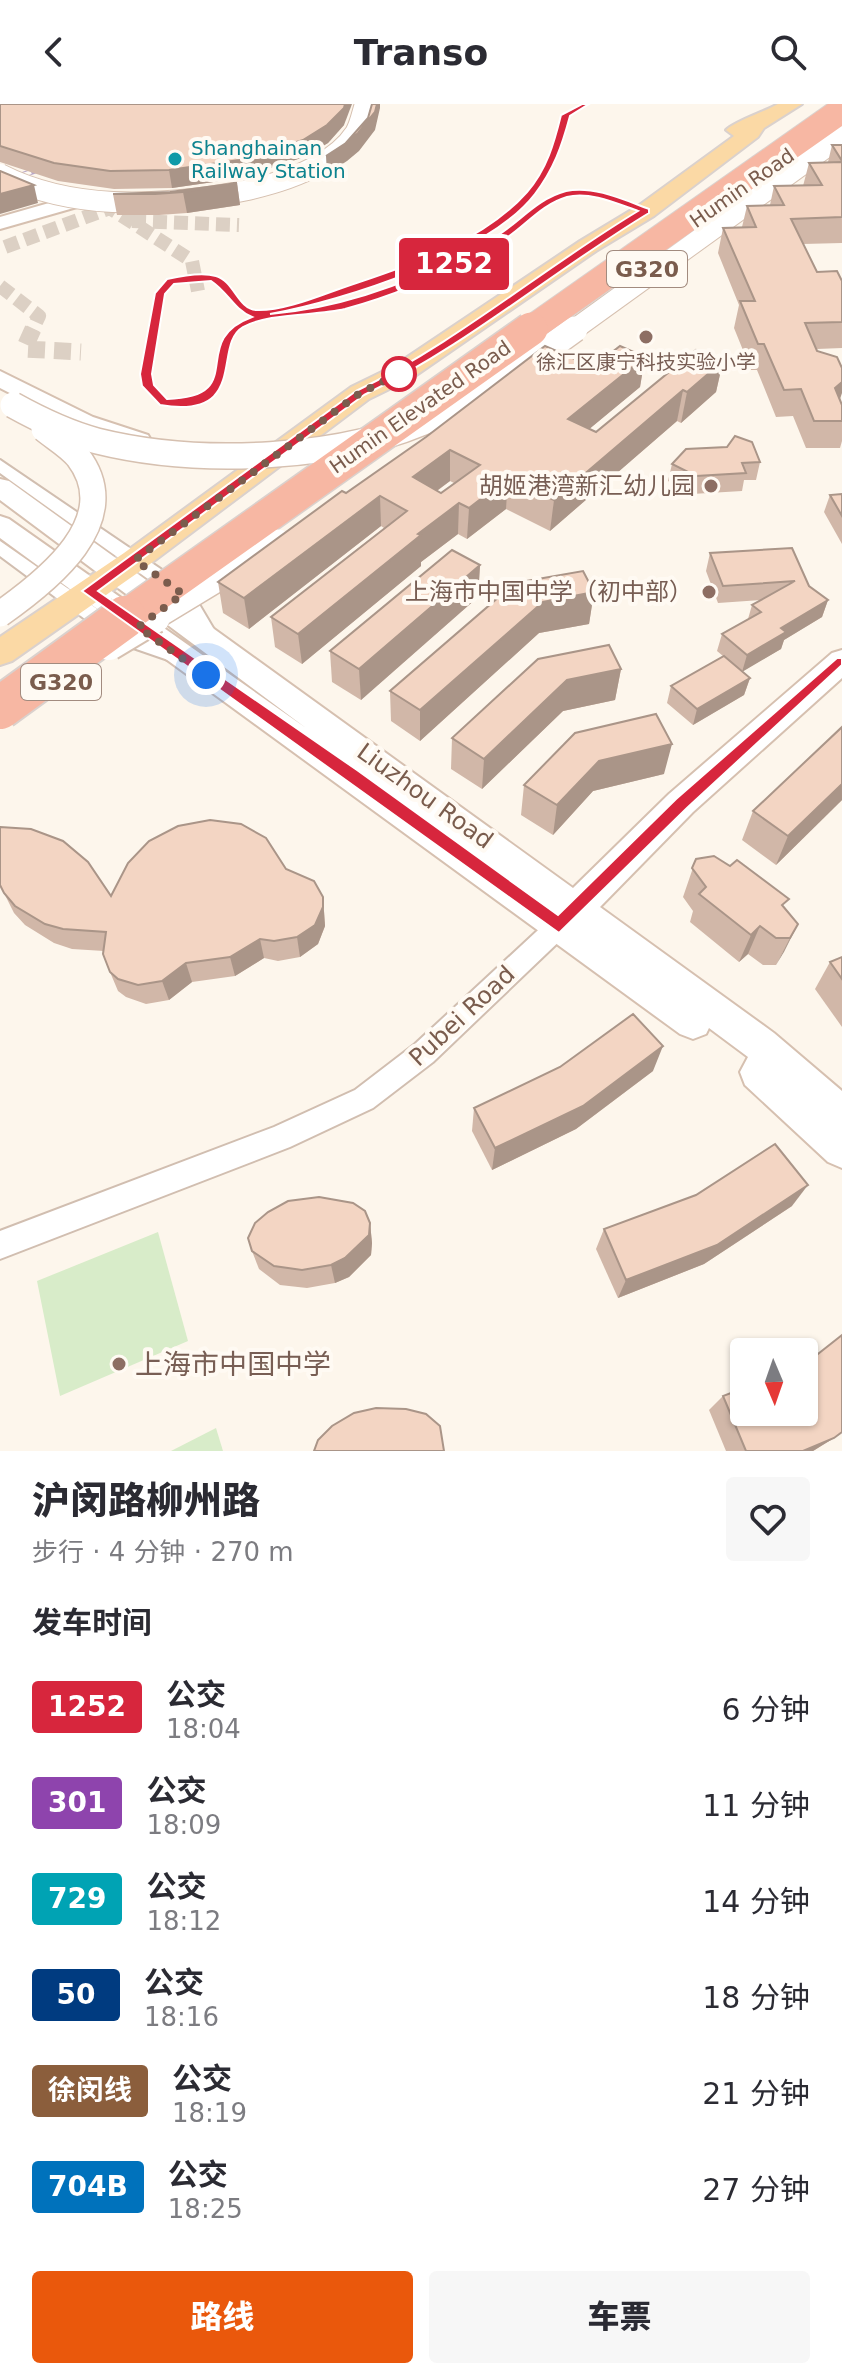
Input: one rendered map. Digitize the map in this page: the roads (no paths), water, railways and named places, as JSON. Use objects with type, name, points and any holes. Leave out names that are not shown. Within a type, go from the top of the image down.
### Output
[{"type":"highway","name":"Humin Elevated Road","points":[[0,672],[838,119]]},
{"type":"highway","name":"Humin Elevated Road","points":[[0,709],[182,575],[838,119]]},
{"type":"main road","points":[[0,174],[44,191],[84,199],[142,203],[193,200],[272,182],[319,163],[341,147],[362,121],[365,104]]},
{"type":"main road","name":"Humin Road","points":[[0,625],[81,596],[360,393],[403,372],[588,246],[646,211],[751,133],[757,124],[792,104]]},
{"type":"main road","points":[[4,407],[92,438],[179,453],[325,448],[388,434],[441,414],[838,119]]},
{"type":"main road","points":[[404,453],[838,119]]},
{"type":"main road","name":"Humin Road","points":[[165,593],[445,396],[513,365],[838,119]]},
{"type":"main road","points":[[0,223],[84,199]]},
{"type":"main road","points":[[0,362],[39,389]]},
{"type":"main road","points":[[0,378],[55,410],[113,435],[179,453]]},
{"type":"main road","points":[[0,614],[31,593],[68,559],[94,513],[93,482],[78,457],[4,407]]},
{"type":"main road","name":"Liuzhou Road","points":[[0,487],[165,593],[209,638],[568,917],[751,1064],[842,1148]]},
{"type":"main road","name":"Liuzhou Road","points":[[0,525],[81,596],[120,624],[180,657],[761,1045],[842,1116]]},
{"type":"main road","points":[[0,709],[300,528]]},
{"type":"main road","name":"G320","points":[[0,726],[120,624],[165,593]]},
{"type":"main road","points":[[0,653],[81,596]]},
{"type":"main road","points":[[0,693],[120,624]]},
{"type":"main road","name":"Pubei Road","points":[[568,917],[681,803],[842,661]]},
{"type":"street","points":[[0,465],[126,566]]},
{"type":"street","points":[[0,547],[81,596]]},
{"type":"street","name":"Pubei Road","points":[[0,1245],[280,1138],[364,1099],[424,1053],[568,917]]},
{"type":"tunnel","points":[[5,247],[110,208],[192,261],[198,291]]},
{"type":"tunnel","points":[[132,221],[239,225]]},
{"type":"tunnel","points":[[0,286],[39,316],[32,331]]},
{"type":"tunnel","points":[[33,329],[24,349],[81,352]]},
{"type":"railway","points":[[0,183],[51,165]]},
{"type":"place","name":"Shanghainan Railway Station","points":[[175,159]]},
{"type":"place","name":"徐汇区康宁科技实验小学","points":[[646,337]]},
{"type":"place","name":"胡姬港湾新汇幼儿园","points":[[711,486]]},
{"type":"place","name":"上海市中国中学（初中部）","points":[[709,592]]},
{"type":"place","name":"上海市中国中学","points":[[119,1364]]}]
